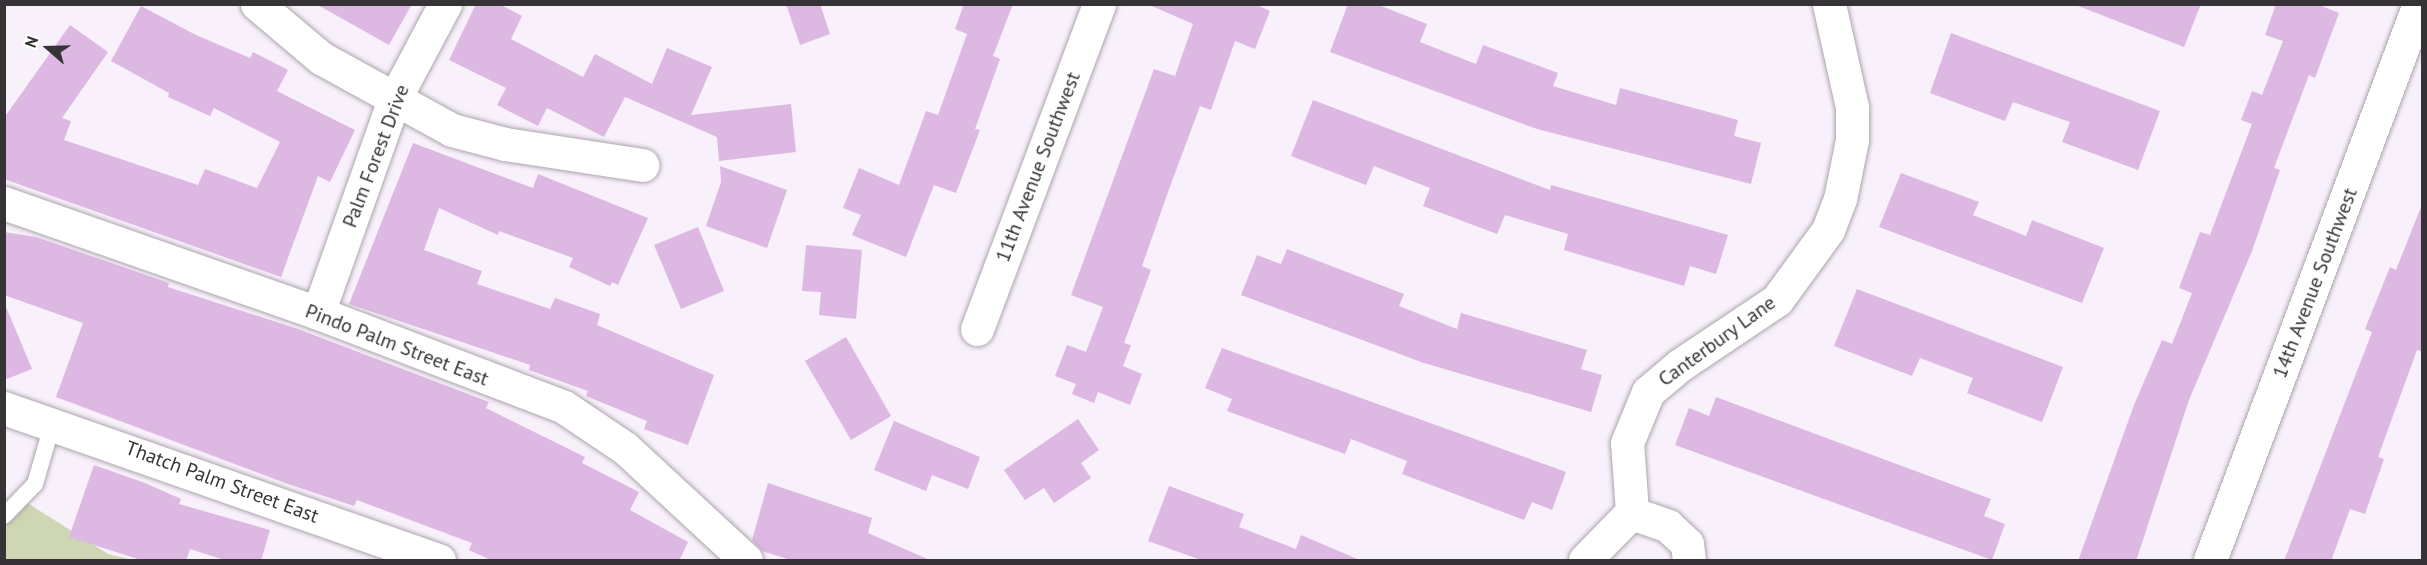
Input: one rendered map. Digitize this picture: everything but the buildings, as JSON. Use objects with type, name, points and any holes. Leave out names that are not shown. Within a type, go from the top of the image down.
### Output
[{"type":"street","points":[[257,4],[321,58],[452,130],[505,144],[642,165]]},
{"type":"street","name":"Palm Forest Drive","points":[[318,313],[394,100],[445,4]]},
{"type":"street","name":"11th Avenue Southwest","points":[[977,329],[1099,4]]},
{"type":"street","name":"Canterbury Lane","points":[[1631,513],[1627,443],[1648,392],[1680,365],[1777,300],[1810,260],[1840,199],[1852,140],[1852,107],[1828,4]]},
{"type":"street","name":"14th Avenue Southwest","points":[[2210,561],[2419,4]]},
{"type":"street","name":"Pindo Palm Street East","points":[[4,203],[318,313],[590,421],[746,561]]},
{"type":"street","name":"Thatch Palm Street East","points":[[4,408],[53,422],[439,561]]},
{"type":"street","points":[[1585,561],[1631,513],[1668,526],[1687,544],[1689,561]]},
{"type":"lane","points":[[4,516],[35,484],[53,422]]},
{"type":"green space","points":[[21,499],[108,554],[133,560],[5,560],[5,502]]}]
